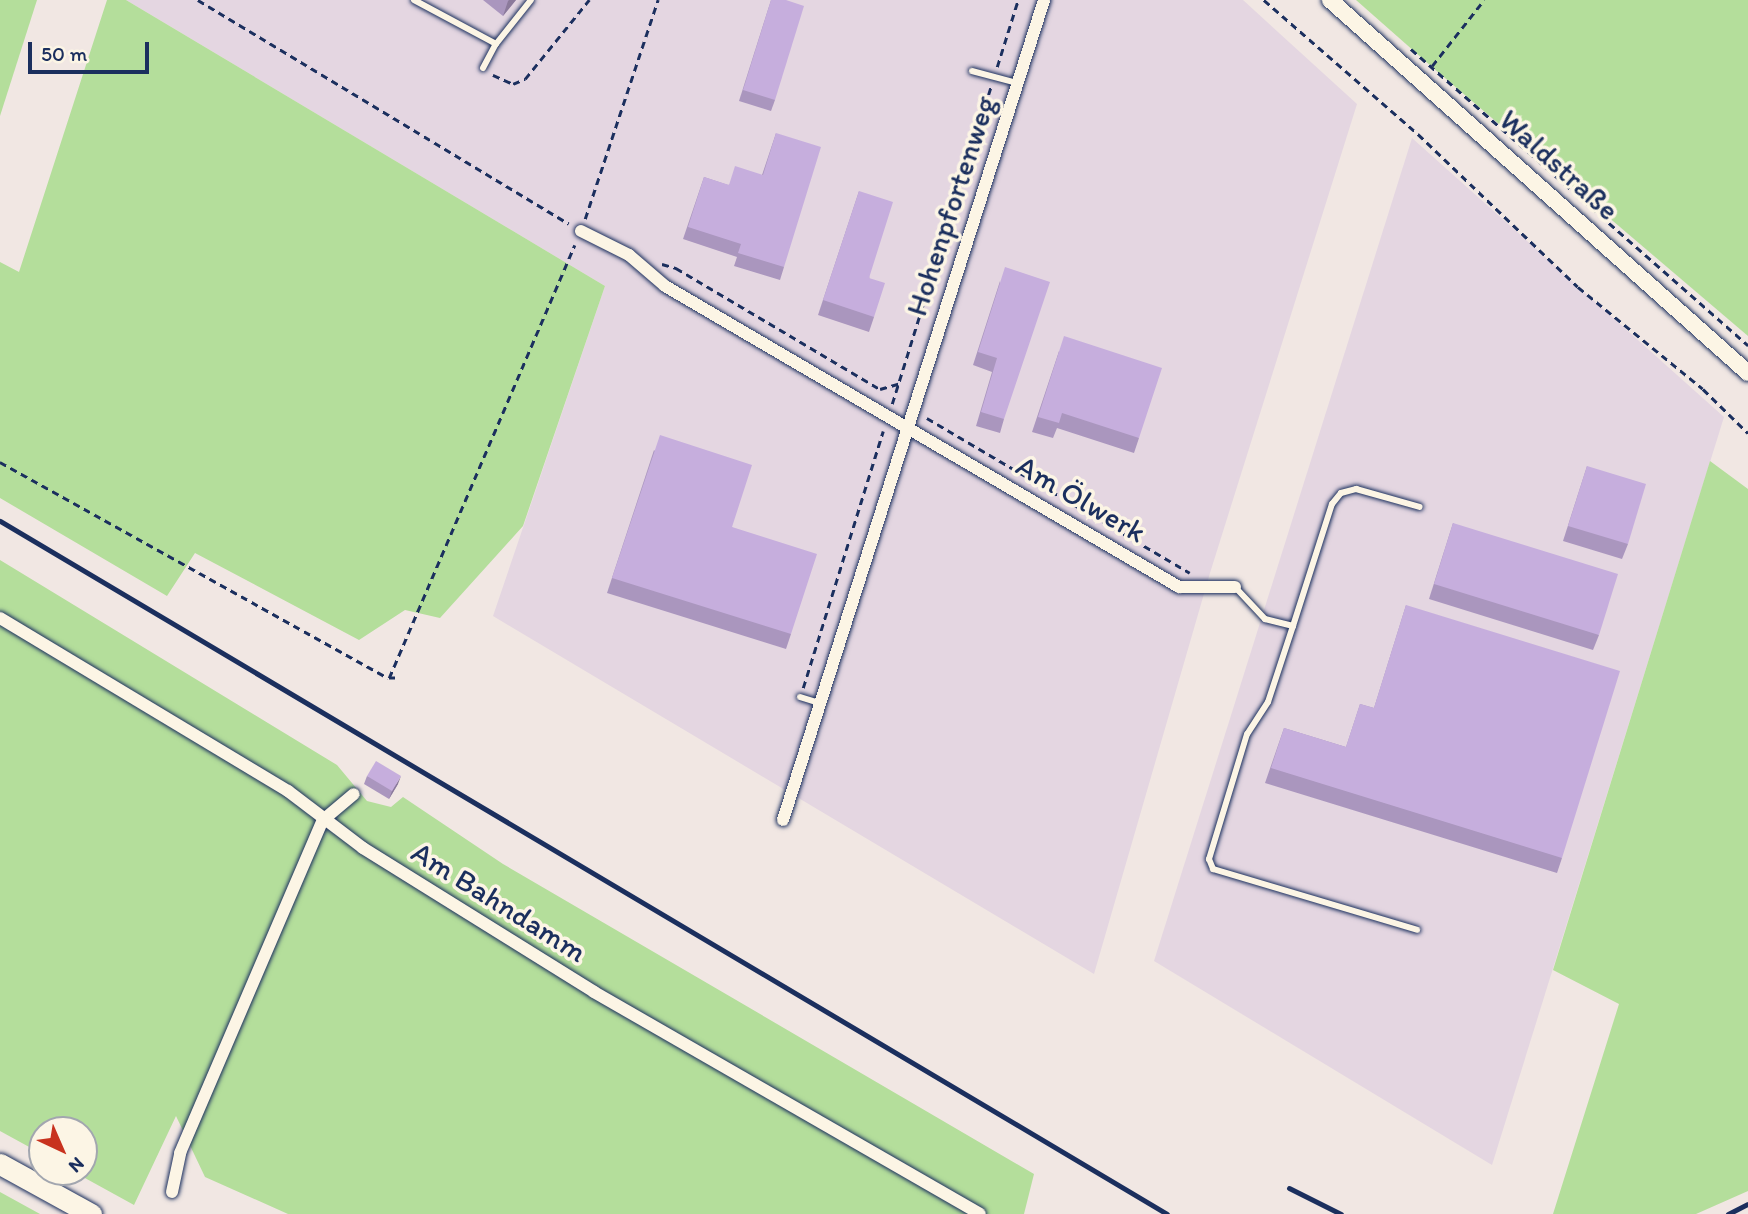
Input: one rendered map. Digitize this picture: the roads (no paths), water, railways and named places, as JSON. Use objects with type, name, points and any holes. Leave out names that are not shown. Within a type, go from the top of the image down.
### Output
[{"type":"main road","points":[[0,1164],[91,1214]]},
{"type":"street","name":"Hohenpfortenweg","points":[[783,820],[1044,0]]},
{"type":"street","name":"Waldstraße","points":[[1330,0],[1748,373]]},
{"type":"street","points":[[581,231],[629,255],[665,286],[907,428]]},
{"type":"street","name":"Am Ölwerk","points":[[907,428],[1179,587],[1235,587]]},
{"type":"street","name":"Am Bahndamm","points":[[0,618],[288,791],[363,848],[594,992],[980,1214]]},
{"type":"street","points":[[172,1192],[180,1153],[323,820],[354,794]]},
{"type":"lane","points":[[414,0],[496,44]]},
{"type":"lane","points":[[483,68],[496,44],[531,0]]},
{"type":"lane","points":[[972,71],[1017,83]]},
{"type":"lane","points":[[1417,930],[1213,869],[1209,859],[1247,734],[1268,702],[1332,504],[1341,493],[1356,489],[1420,508]]},
{"type":"lane","points":[[1235,587],[1265,619],[1293,626]]},
{"type":"lane","points":[[800,696],[820,703]]},
{"type":"railway","points":[[0,521],[1167,1214]]},
{"type":"railway","points":[[1289,1188],[1341,1214]]},
{"type":"railway","points":[[1728,1214],[1748,1204]]}]
